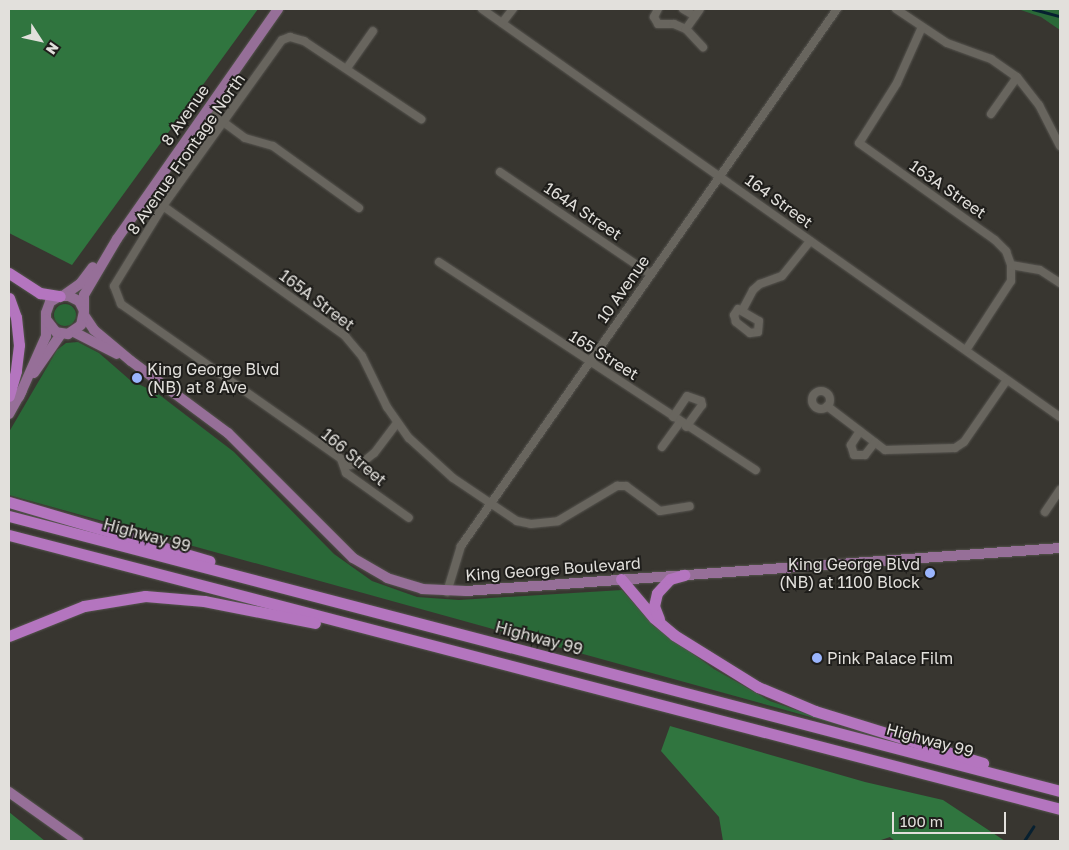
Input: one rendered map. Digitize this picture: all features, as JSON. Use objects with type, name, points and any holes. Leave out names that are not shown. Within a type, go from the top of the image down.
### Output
[{"type":"highway","points":[[9,272],[40,294],[62,296]]},
{"type":"highway","points":[[9,298],[16,317],[19,345],[14,396]]},
{"type":"highway","points":[[9,502],[402,619]]},
{"type":"highway","name":"Highway 99","points":[[9,516],[1060,790]]},
{"type":"highway","points":[[9,536],[1060,809]]},
{"type":"highway","points":[[674,635],[658,617],[655,599],[665,583],[684,575]]},
{"type":"highway","points":[[621,579],[654,618],[674,635],[742,679],[788,701],[1060,790]]},
{"type":"highway","points":[[9,636],[100,601],[160,596],[239,608],[456,652]]},
{"type":"main road","name":"8 Avenue","points":[[84,313],[84,295],[117,239],[278,9]]},
{"type":"main road","name":"8 Avenue","points":[[62,296],[80,284],[117,239]]},
{"type":"main road","points":[[9,414],[14,396],[46,336],[46,319],[47,308],[62,296],[74,298],[84,313],[81,325],[74,332],[61,334],[51,329],[46,319]]},
{"type":"main road","name":"King George Boulevard","points":[[84,313],[95,330],[131,361],[228,433],[353,558],[373,572],[405,585],[446,592],[1060,548]]},
{"type":"main road","name":"King George Boulevard","points":[[74,332],[131,361]]},
{"type":"main road","points":[[14,396],[61,334]]},
{"type":"main road","points":[[9,792],[78,841]]},
{"type":"street","name":"164 Street","points":[[482,9],[1060,417]]},
{"type":"street","points":[[502,23],[513,9]]},
{"type":"street","points":[[658,9],[654,17],[658,24],[674,24],[686,29],[703,47]]},
{"type":"street","points":[[683,9],[695,16]]},
{"type":"street","points":[[686,29],[700,9]]},
{"type":"street","name":"10 Avenue","points":[[446,592],[461,546],[837,9]]},
{"type":"street","points":[[896,9],[947,43],[991,59],[1017,77],[1039,105],[1060,146]]},
{"type":"street","name":"163A Street","points":[[922,27],[898,83],[859,143],[995,240],[1006,251],[1011,265]]},
{"type":"street","points":[[373,31],[347,68],[421,119]]},
{"type":"street","name":"8 Avenue Frontage North","points":[[114,292],[116,280],[163,206],[282,40],[290,37],[304,41],[347,68]]},
{"type":"street","points":[[991,114],[1017,77]]},
{"type":"street","points":[[207,110],[245,138],[273,146],[359,208]]},
{"type":"street","name":"164A Street","points":[[500,172],[650,274]]},
{"type":"street","name":"165A Street","points":[[163,206],[345,336],[362,356],[397,422],[441,468],[490,504],[517,521],[531,524],[558,520],[617,486],[626,486],[660,511],[690,506]]},
{"type":"street","points":[[743,309],[753,290],[760,284],[782,276],[810,241]]},
{"type":"street","name":"165 Street","points":[[438,262],[756,470]]},
{"type":"street","points":[[966,350],[1005,295],[1011,281],[1011,265],[1040,270],[1060,283]]},
{"type":"street","name":"166 Street","points":[[114,292],[121,304],[341,459],[346,473],[409,518]]},
{"type":"street","points":[[827,406],[886,450],[900,452],[956,448],[964,442],[1008,380]]},
{"type":"street","points":[[341,459],[350,465],[362,463],[374,453],[397,422]]},
{"type":"street","points":[[662,447],[680,422]]},
{"type":"street","points":[[860,432],[851,445],[854,455],[865,455],[875,442]]},
{"type":"street","points":[[1045,512],[1060,490]]},
{"type":"green space","points":[[9,9],[258,9],[72,265],[9,233]]},
{"type":"green space","points":[[1018,9],[1060,9],[1060,30],[1041,17]]},
{"type":"green space","points":[[65,304],[73,307],[76,315],[73,323],[65,326],[57,323],[54,315],[57,307]]},
{"type":"green space","points":[[78,342],[99,353],[130,380],[157,393],[234,452],[334,554],[372,581],[417,597],[459,600],[622,590],[654,626],[714,669],[770,701],[843,726],[9,495],[9,432],[57,350],[66,343]]},
{"type":"green space","points":[[670,726],[865,782],[943,800],[1005,841],[895,841],[890,837],[878,841],[723,841],[719,817],[661,751]]},
{"type":"green space","points":[[9,812],[45,841],[9,841]]},
{"type":"waterway","points":[[1033,9],[1060,16]]},
{"type":"waterway","points":[[1024,841],[1033,827]]},
{"type":"place","name":"King George Blvd (NB) at 8 Ave","points":[[137,378]]},
{"type":"place","name":"King George Blvd (NB) at 1100 Block","points":[[930,573]]},
{"type":"place","name":"Pink Palace Film","points":[[817,658]]}]
